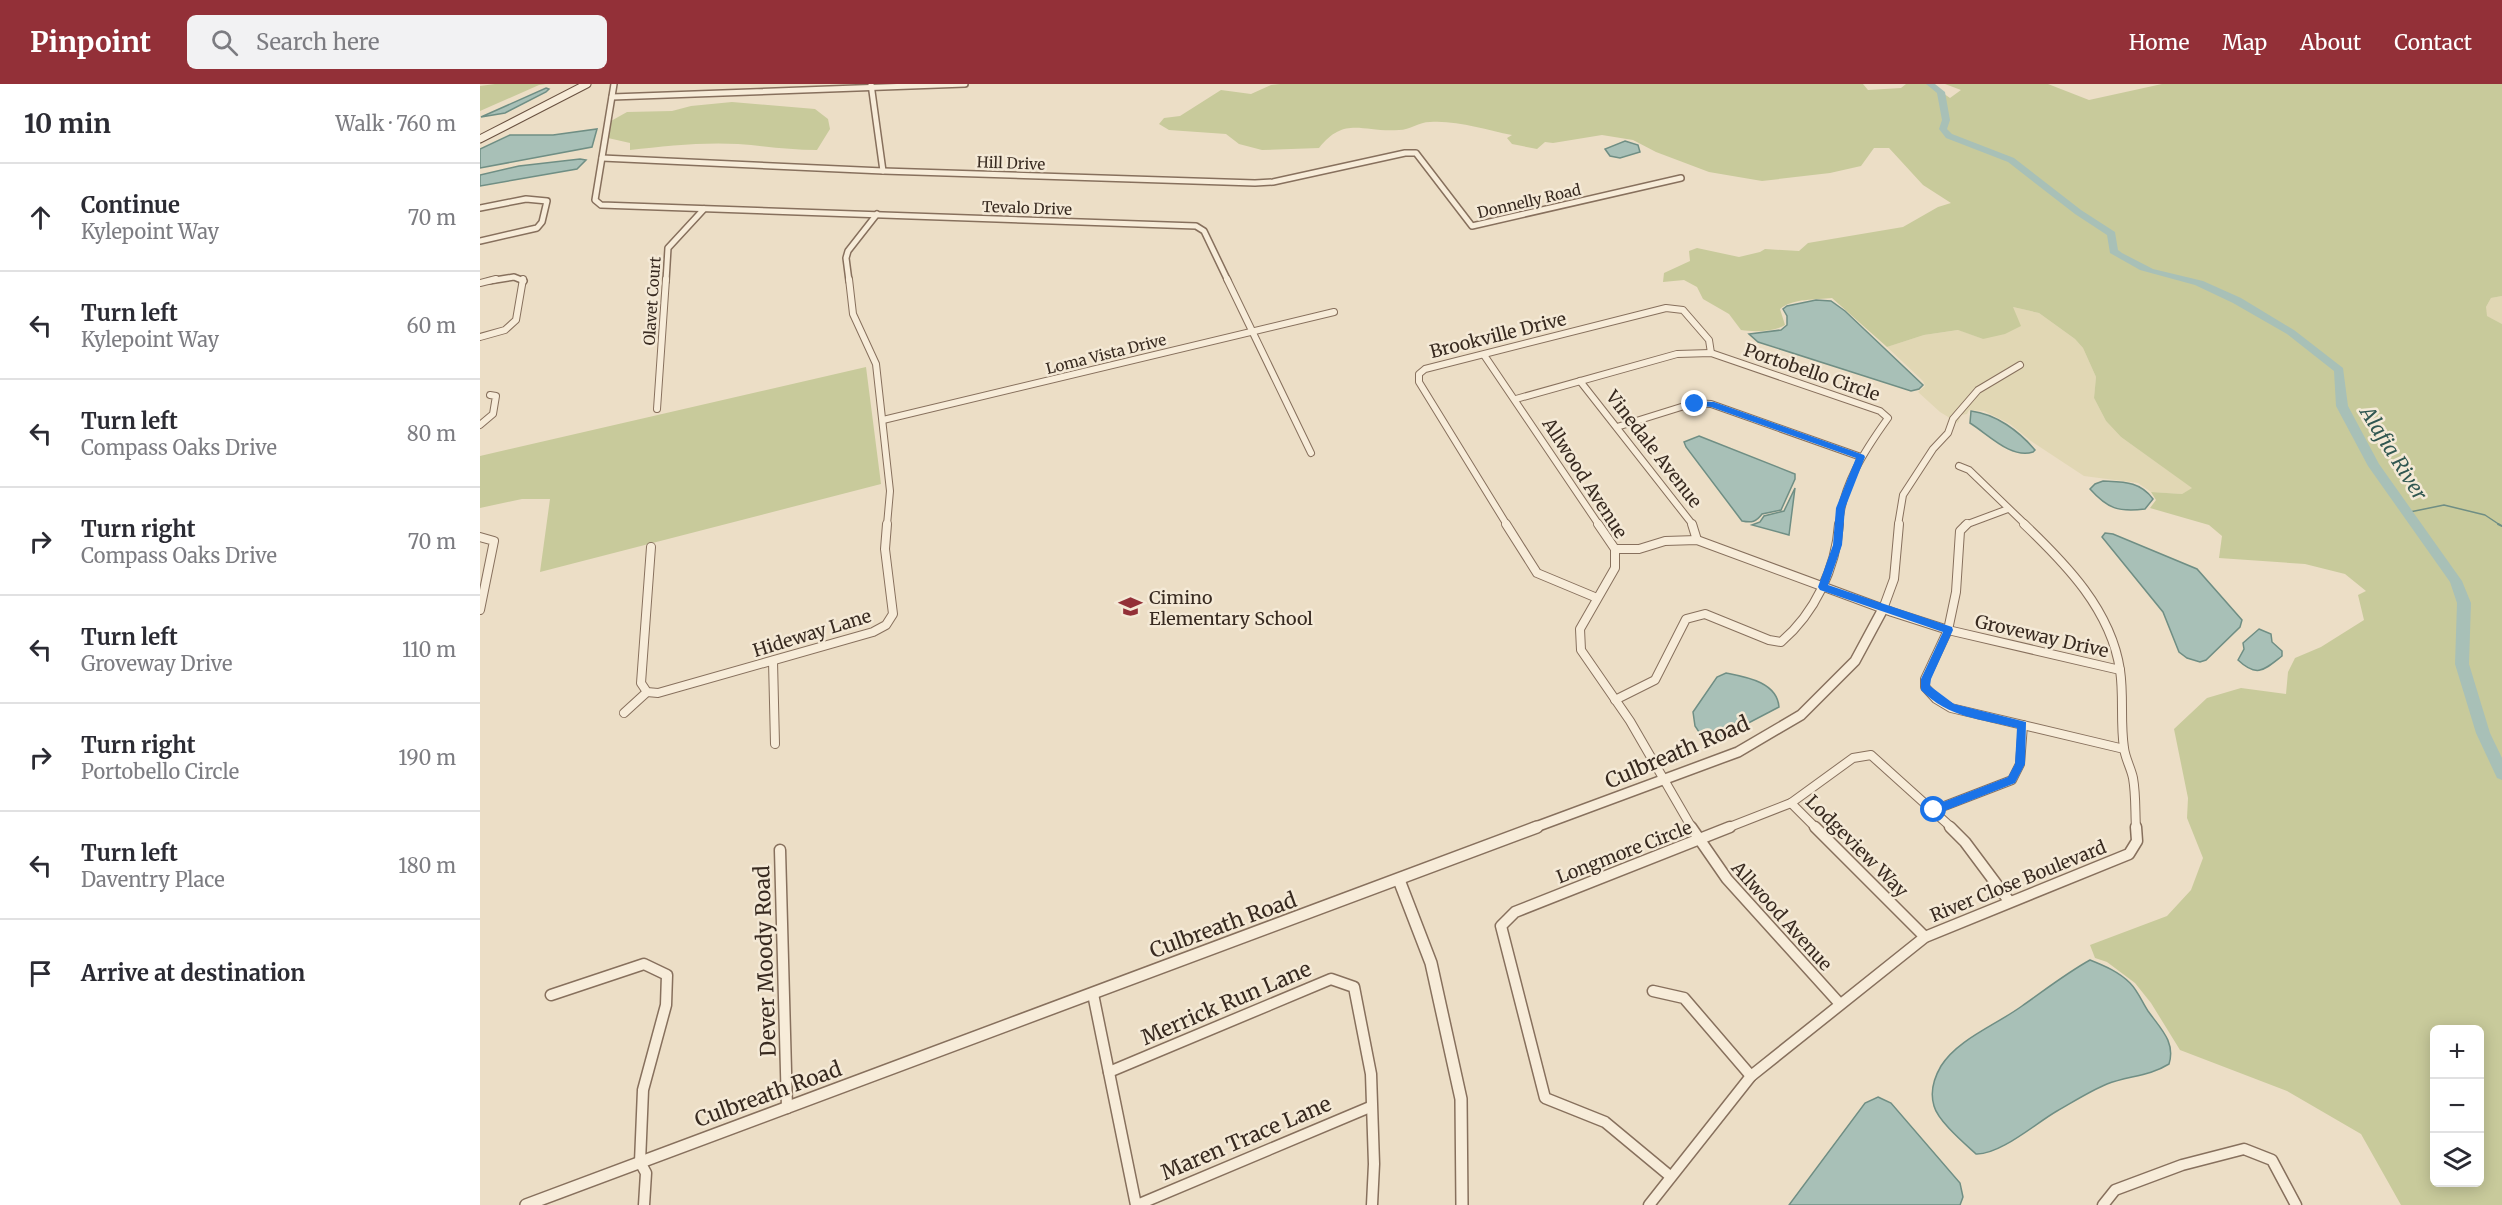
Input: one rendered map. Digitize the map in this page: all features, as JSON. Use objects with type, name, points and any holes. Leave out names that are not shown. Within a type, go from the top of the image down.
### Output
[{"type":"main road","points":[[480,139],[587,84]]},
{"type":"street","points":[[602,158],[614,84]]},
{"type":"street","points":[[612,97],[965,84]]},
{"type":"street","points":[[871,86],[883,171]]},
{"type":"street","name":"Hill Drive","points":[[602,158],[883,171],[1255,183],[1273,182],[1405,153],[1416,153]]},
{"type":"street","name":"Donnelly Road","points":[[1416,153],[1472,226],[1681,178]]},
{"type":"street","name":"Tevalo Drive","points":[[602,158],[595,200],[601,205],[1196,226],[1204,231],[1254,330],[1311,453]]},
{"type":"street","points":[[480,208],[534,198],[547,199],[542,222],[537,228],[480,241]]},
{"type":"street","name":"Olavet Court","points":[[657,409],[668,248],[704,209]]},
{"type":"street","name":"Hideway Lane","points":[[647,692],[657,693],[873,632],[886,625],[893,614],[885,549],[890,491],[876,364],[853,314],[846,258],[848,251],[877,214]]},
{"type":"street","points":[[480,284],[512,277],[524,280],[515,324],[509,330],[480,337]]},
{"type":"street","name":"Brookville Drive","points":[[1597,598],[1537,573],[1419,382],[1419,374],[1425,369],[1666,308],[1683,310],[1709,340],[1711,353]]},
{"type":"street","name":"Loma Vista Drive","points":[[883,420],[1334,312]]},
{"type":"street","name":"Portobello Circle","points":[[1516,399],[1677,354],[1711,353],[1880,411],[1888,418],[1861,457],[1841,508],[1837,545],[1823,587],[1790,636],[1781,642],[1769,640],[1706,614],[1695,615],[1686,619],[1655,680],[1615,700]]},
{"type":"street","name":"Allwood Avenue","points":[[1484,355],[1516,399],[1615,549],[1615,568],[1580,629],[1581,650],[1666,780],[1699,841],[1726,879],[1840,1004]]},
{"type":"street","name":"Culbreath Road","points":[[526,1205],[1738,752],[1801,715],[1855,661],[1890,594],[1900,507],[1904,495],[1933,449],[1948,433],[1953,419],[1966,400],[1978,390],[2020,365]]},
{"type":"street","name":"Vinedale Avenue","points":[[1580,381],[1692,523],[1697,540]]},
{"type":"street","points":[[480,425],[493,414],[496,396],[490,395]]},
{"type":"street","points":[[1617,427],[1695,404],[1712,404],[1861,457]]},
{"type":"street","name":"River Close Boulevard","points":[[1649,1205],[1751,1076],[1925,937],[2129,854],[2137,841],[2133,777],[2124,749],[2120,670],[2114,644],[2081,584],[2058,556],[1969,470],[1959,466]]},
{"type":"street","points":[[2008,509],[1967,523],[1960,531],[1956,592],[1948,630],[1926,679],[1925,687],[1936,699],[1951,708],[2124,749]]},
{"type":"street","points":[[480,537],[494,541],[482,586],[480,610]]},
{"type":"street","name":"Groveway Drive","points":[[1615,549],[1639,549],[1665,541],[1697,540],[1883,609],[1948,630],[2120,670]]},
{"type":"street","points":[[624,713],[647,692],[641,683],[651,548]]},
{"type":"street","points":[[773,661],[775,744]]},
{"type":"street","points":[[1934,810],[2012,780],[2020,764],[2023,725]]},
{"type":"street","name":"Longmore Circle","points":[[1670,1176],[1605,1122],[1545,1098],[1501,926],[1515,912],[1791,803],[1853,758],[1871,755],[1934,810],[1965,842],[2009,901]]},
{"type":"street","name":"Lodgeview Way","points":[[1791,803],[1925,937]]},
{"type":"street","name":"Dever Moody Road","points":[[780,850],[788,1107]]},
{"type":"street","points":[[1399,880],[1431,963],[1461,1099],[1462,1205]]},
{"type":"street","points":[[551,995],[644,964],[668,975],[666,1005],[643,1090],[640,1162],[646,1173],[644,1205]]},
{"type":"street","name":"Merrick Run Lane","points":[[1109,1072],[1331,979],[1354,987],[1371,1074],[1370,1107],[1374,1164],[1372,1205]]},
{"type":"street","points":[[1653,991],[1684,998],[1751,1076]]},
{"type":"street","points":[[1093,994],[1136,1205]]},
{"type":"street","name":"Maren Trace Lane","points":[[1136,1205],[1370,1107]]},
{"type":"street","points":[[2103,1205],[2115,1190],[2182,1165],[2244,1149],[2272,1160],[2296,1205]]},
{"type":"shaded area","points":[[546,88],[549,89],[546,92],[505,113],[481,117]]},
{"type":"shaded area","points":[[597,129],[592,147],[480,168],[480,149],[510,135],[553,135]]},
{"type":"shaded area","points":[[1625,141],[1638,145],[1640,152],[1620,158],[1610,156],[1605,149]]},
{"type":"shaded area","points":[[586,160],[577,169],[480,186],[480,175],[519,166]]},
{"type":"shaded area","points":[[2502,296],[2502,324],[2486,316],[2486,307],[2491,298]]},
{"type":"shaded area","points":[[1816,300],[1831,301],[1845,311],[1923,385],[1911,391],[1758,342],[1749,334],[1781,330],[1787,325],[1787,316],[1783,309],[1787,306]]},
{"type":"shaded area","points":[[2013,307],[2039,313],[2075,339],[2083,348],[2096,377],[2094,398],[2106,421],[2121,437],[2193,488],[2182,494],[2151,492],[2138,483],[2084,476],[2031,441],[2010,424],[1984,411],[1969,410],[1967,414],[1961,415],[1958,423],[1940,412],[1918,392],[1925,386],[1923,381],[1887,347],[1924,335],[1959,330],[1983,339]]},
{"type":"shaded area","points":[[1971,411],[2006,424],[2035,450],[2025,453],[2017,452],[2000,445],[1970,423]]},
{"type":"shaded area","points":[[1699,436],[1795,474],[1795,479],[1781,510],[1762,514],[1753,521],[1742,521],[1686,447],[1684,442]]},
{"type":"shaded area","points":[[2103,481],[2124,482],[2137,486],[2153,499],[2145,509],[2114,508],[2102,501],[2090,489]]},
{"type":"shaded area","points":[[1795,488],[1789,535],[1752,525],[1760,522],[1764,516],[1784,511]]},
{"type":"shaded area","points":[[2105,533],[2113,534],[2197,569],[2242,620],[2240,627],[2206,660],[2200,662],[2187,658],[2179,652],[2163,612],[2102,537]]},
{"type":"shaded area","points":[[2259,629],[2271,634],[2272,642],[2282,651],[2282,656],[2265,668],[2256,670],[2250,669],[2238,660],[2244,649],[2243,643]]},
{"type":"shaded area","points":[[1726,673],[1751,679],[1767,686],[1777,699],[1779,707],[1714,741],[1705,741],[1695,726],[1693,712],[1717,677]]},
{"type":"shaded area","points":[[2090,960],[2116,972],[2133,986],[2169,1042],[2171,1056],[2169,1064],[2154,1071],[2115,1081],[2088,1093],[2007,1144],[1986,1153],[1976,1154],[1958,1138],[1936,1112],[1932,1096],[1933,1086],[1941,1066],[1948,1056],[1967,1040],[2012,1013]]},
{"type":"shaded area","points":[[1878,1097],[1891,1103],[1960,1183],[1963,1197],[1960,1205],[1789,1205],[1865,1103]]},
{"type":"green space","points":[[546,84],[480,111],[480,86]]},
{"type":"green space","points":[[1280,84],[1863,84],[1868,90],[1901,88],[1906,84],[1930,84],[1950,98],[1961,90],[1945,84],[2048,84],[2089,100],[2162,84],[2502,84],[2502,296],[2491,298],[2486,307],[2487,316],[2502,324],[2502,1205],[2401,1205],[2361,1134],[2287,1091],[2180,1050],[2151,1003],[2135,983],[2107,962],[2095,958],[2090,945],[2167,916],[2191,890],[2203,858],[2187,818],[2188,798],[2174,729],[2207,698],[2241,688],[2286,694],[2288,672],[2295,658],[2321,647],[2364,620],[2358,595],[2366,591],[2345,574],[2305,564],[2219,558],[2222,536],[2209,525],[2150,508],[2156,500],[2151,492],[2182,494],[2192,488],[2121,437],[2106,421],[2094,398],[2096,377],[2083,348],[2075,339],[2039,313],[2013,307],[2021,326],[2005,334],[1983,339],[1958,330],[1924,335],[1887,347],[1832,298],[1805,300],[1785,305],[1780,309],[1785,325],[1770,330],[1746,331],[1741,330],[1729,314],[1703,299],[1697,287],[1684,280],[1663,282],[1664,273],[1690,261],[1689,251],[1697,248],[1739,257],[1765,249],[1799,251],[1808,243],[1903,227],[1938,207],[1951,203],[1923,185],[1889,148],[1874,148],[1861,166],[1830,173],[1762,181],[1709,172],[1656,152],[1633,140],[1602,135],[1553,143],[1545,142],[1537,149],[1512,144],[1507,138],[1512,135],[1461,124],[1430,122],[1399,130],[1346,129],[1328,138],[1319,148],[1262,150],[1239,144],[1226,134],[1169,130],[1159,124],[1164,118],[1180,116],[1221,90],[1251,94],[1271,85]]},
{"type":"green space","points":[[732,102],[815,109],[828,119],[830,129],[817,150],[724,144],[630,150],[630,143],[608,138],[611,121],[627,112],[672,111],[691,106]]},
{"type":"green space","points":[[866,367],[881,484],[540,572],[550,499],[522,499],[480,508],[480,456]]},
{"type":"waterway","name":"Alafia River","points":[[1930,84],[1941,92],[1946,120],[1943,129],[1949,136],[2011,160],[2078,212],[2112,234],[2113,251],[2143,268],[2199,283],[2237,300],[2290,332],[2339,370],[2342,406],[2374,466],[2456,581],[2464,603],[2462,664],[2483,733],[2502,774]]},
{"type":"waterway","points":[[2405,513],[2444,505],[2485,515],[2500,525]]},
{"type":"place","name":"Cimino Elementary School","points":[[1131,607]]},
{"type":"route","points":[[1695,404],[1712,404],[1861,457],[1841,508],[1837,545],[1823,587],[1948,630],[1926,679],[1925,687],[1936,699],[1951,708],[2023,725],[2020,764],[2012,780],[1934,810]]}]
